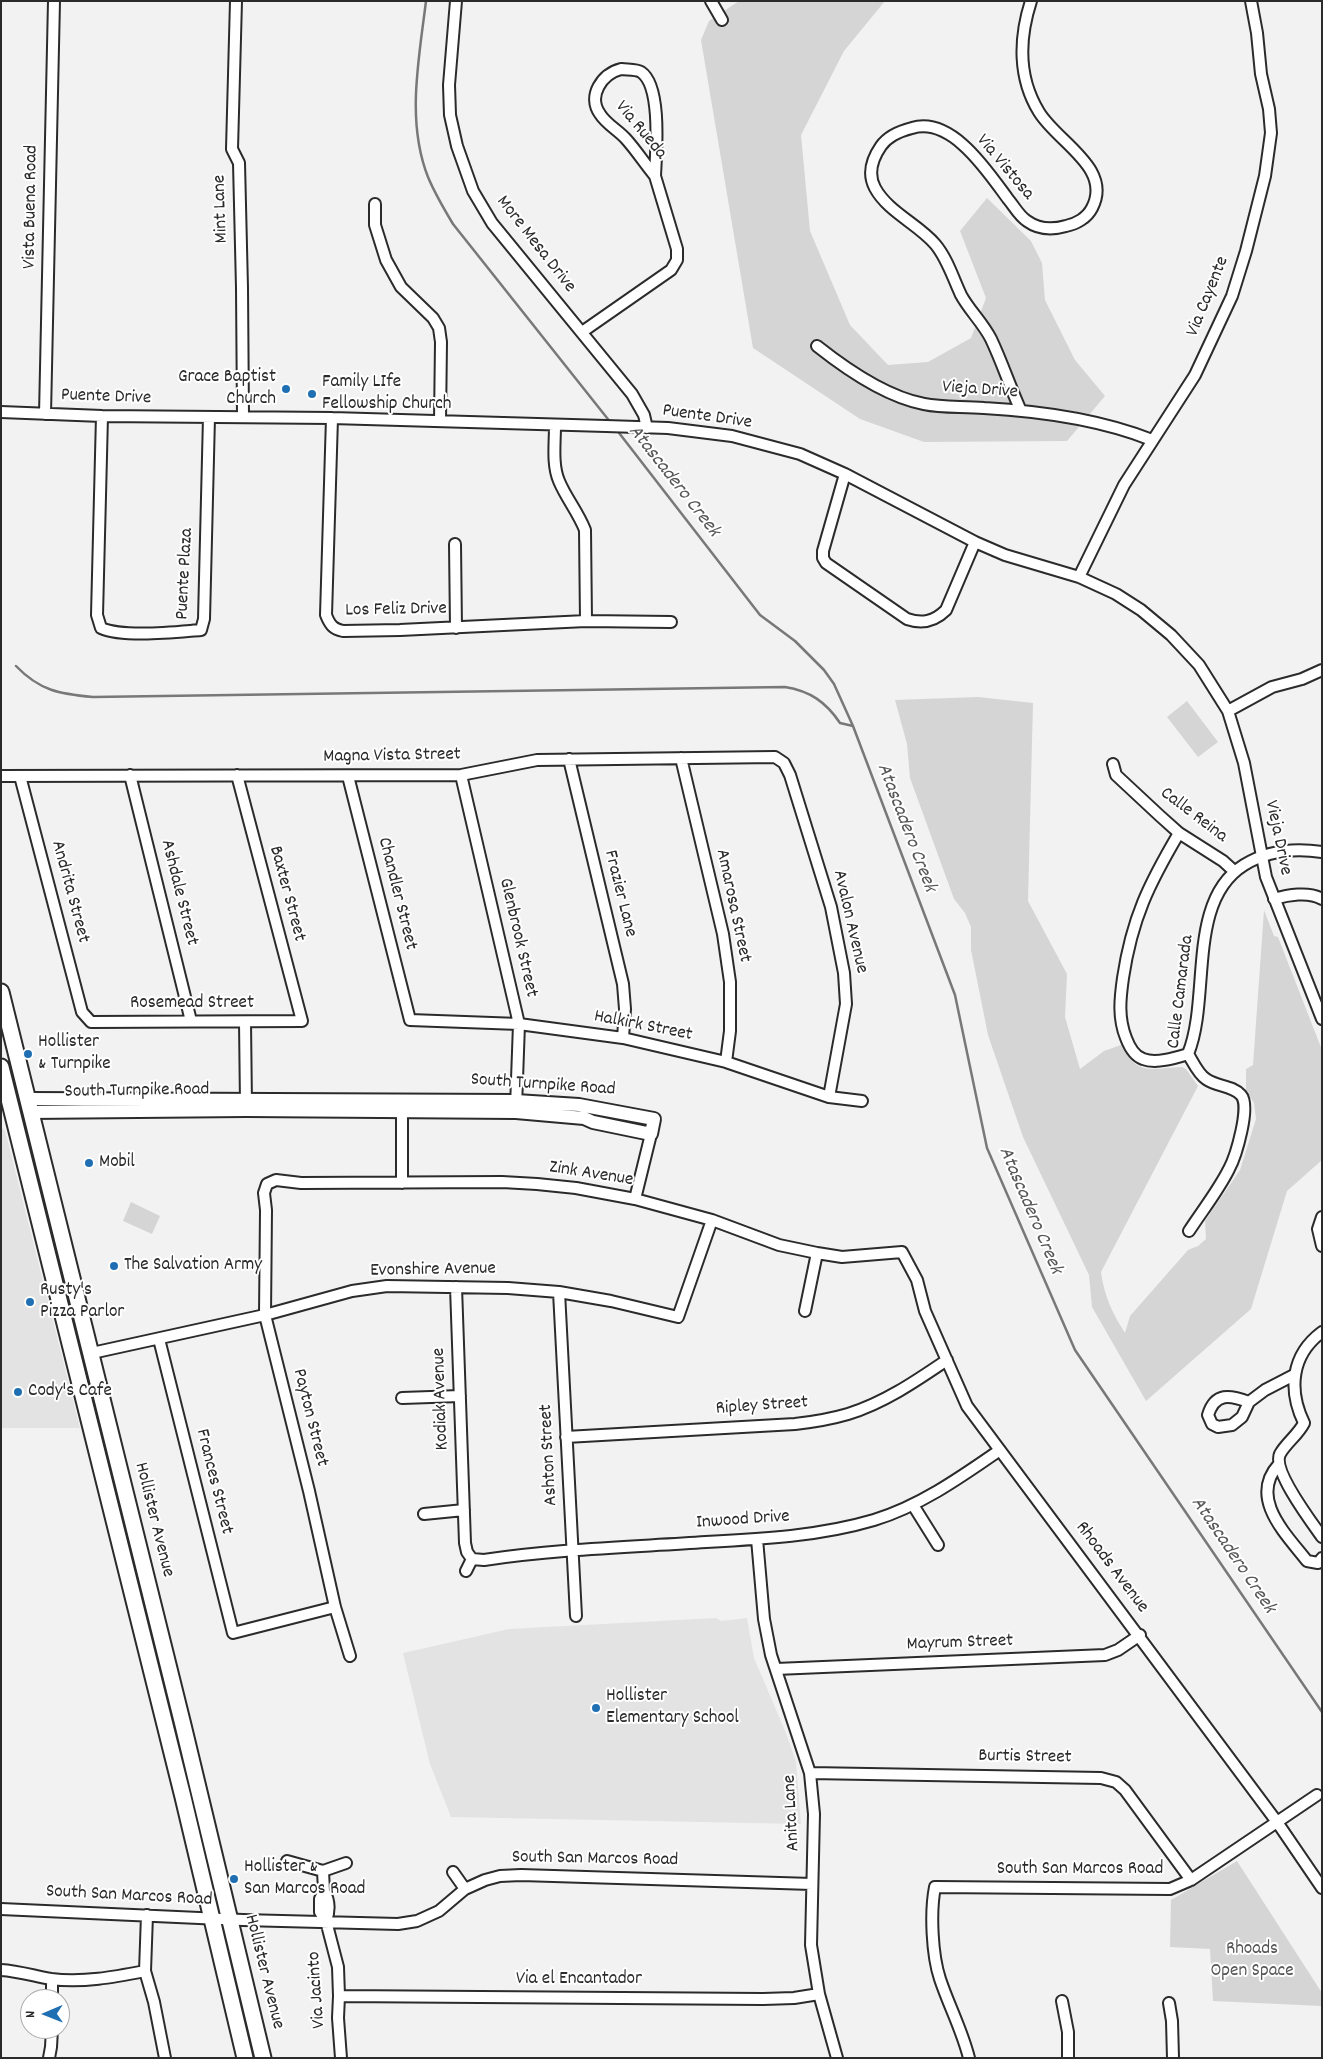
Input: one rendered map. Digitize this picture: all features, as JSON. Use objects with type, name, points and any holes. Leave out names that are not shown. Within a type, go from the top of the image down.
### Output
[{"type":"main road","name":"Hollister Avenue","points":[[1,992],[92,1353],[263,2058]]},
{"type":"main road","name":"Hollister Avenue","points":[[1,1067],[6,1103],[212,1919],[245,2058]]},
{"type":"main road","name":"South Turnpike Road","points":[[6,1103],[29,1105]]},
{"type":"street","name":"Vista Buena Road","points":[[45,414],[54,1]]},
{"type":"street","name":"Mint Lane","points":[[236,1],[232,149],[238,163],[242,288],[243,417]]},
{"type":"street","name":"More Mesa Drive","points":[[456,1],[449,84],[450,115],[457,146],[473,190],[492,223],[632,394],[644,415],[647,428]]},
{"type":"street","points":[[711,1],[722,20]]},
{"type":"street","name":"Via Vistosa","points":[[1021,411],[1010,389],[990,338],[962,296],[941,253],[934,243],[884,199],[875,188],[871,176],[871,163],[882,144],[891,136],[917,126],[928,126],[947,133],[981,162],[1025,220],[1037,227],[1067,226],[1081,220],[1091,210],[1096,199],[1098,187],[1095,175],[1046,123],[1032,98],[1027,84],[1023,65],[1022,41],[1024,22],[1031,1]]},
{"type":"street","name":"Via Cayente","points":[[1079,577],[1124,485],[1195,375],[1232,296],[1246,251],[1265,176],[1270,141],[1269,109],[1261,74],[1257,32],[1251,1]]},
{"type":"street","name":"Via Rueda","points":[[582,332],[671,270],[677,260],[677,249],[655,176],[656,136],[653,92],[649,82],[641,72],[621,69],[614,71],[601,80],[596,92],[596,104],[600,114],[626,138],[655,176]]},
{"type":"street","points":[[375,204],[375,225],[386,260],[401,287],[433,318],[439,328],[441,342],[440,421]]},
{"type":"street","name":"Vieja Drive","points":[[818,346],[840,364],[908,400],[940,406],[1021,411],[1094,423],[1131,432],[1152,440]]},
{"type":"street","name":"Puente Drive","points":[[1,412],[102,416],[332,418],[606,426],[702,431],[732,436],[800,454],[845,474],[975,542],[1005,555],[1079,577],[1116,594],[1141,610],[1170,635],[1198,665]]},
{"type":"street","name":"Puente Plaza","points":[[102,416],[97,616],[100,631],[168,633],[204,633],[209,417]]},
{"type":"street","name":"Los Feliz Drive","points":[[332,418],[326,615],[334,629],[343,631],[456,628],[586,621],[671,622]]},
{"type":"street","points":[[555,426],[555,464],[558,480],[580,517],[585,530],[586,621]]},
{"type":"street","points":[[845,474],[823,551],[823,558],[826,563],[907,619],[916,622],[927,622],[938,617],[946,610],[975,542]]},
{"type":"street","points":[[455,544],[456,628]]},
{"type":"street","points":[[321,632],[329,623]]},
{"type":"street","name":"Vieja Drive","points":[[1198,665],[1228,711],[1244,763],[1262,856],[1274,900],[1322,1020]]},
{"type":"street","points":[[1228,711],[1272,687],[1302,680],[1322,670]]},
{"type":"street","name":"Magna Vista Street","points":[[1,776],[461,775],[537,760],[775,757],[781,760]]},
{"type":"street","name":"Amarosa Street","points":[[681,758],[724,943],[730,982],[730,1031],[726,1062]]},
{"type":"street","name":"Frazier Lane","points":[[569,760],[623,984],[625,1009],[623,1038]]},
{"type":"street","name":"Avalon Avenue","points":[[781,760],[790,775],[831,907],[844,973],[846,1004],[829,1097]]},
{"type":"street","name":"Calle Reina","points":[[1113,764],[1116,775],[1179,833],[1223,861],[1234,871],[1262,856],[1276,852],[1297,849],[1322,852]]},
{"type":"street","name":"Ashdale Street","points":[[130,775],[191,1021]]},
{"type":"street","name":"Baxter Street","points":[[237,775],[302,1021]]},
{"type":"street","name":"Glenbrook Street","points":[[461,775],[519,1024],[516,1106]]},
{"type":"street","name":"Andrita Street","points":[[20,776],[82,1012],[85,1017]]},
{"type":"street","name":"Chandler Street","points":[[348,776],[410,1020]]},
{"type":"street","points":[[1179,833],[1146,893],[1135,920],[1127,952],[1120,1001],[1120,1016],[1130,1047],[1142,1058],[1154,1060],[1188,1054]]},
{"type":"street","name":"Calle Camarada","points":[[1189,1231],[1230,1168],[1244,1116],[1245,1103],[1242,1096],[1233,1089],[1203,1078],[1188,1054],[1193,1043],[1208,916],[1214,900],[1234,871]]},
{"type":"street","points":[[1274,900],[1300,894],[1322,899]]},
{"type":"street","name":"Rosemead Street","points":[[85,1017],[91,1022],[302,1021]]},
{"type":"street","name":"Halkirk Street","points":[[410,1020],[519,1024],[623,1038],[726,1062],[829,1097],[862,1101]]},
{"type":"street","points":[[245,1022],[246,1105]]},
{"type":"street","name":"South Turnpike Road","points":[[29,1105],[587,1106],[654,1119],[651,1134]]},
{"type":"street","points":[[402,1105],[402,1183]]},
{"type":"street","points":[[635,1199],[651,1134]]},
{"type":"street","name":"Zink Avenue","points":[[267,1184],[276,1180],[300,1183],[502,1182],[576,1188],[635,1199],[712,1220],[779,1245],[817,1253],[842,1257],[902,1252]]},
{"type":"street","name":"Payton Street","points":[[267,1184],[264,1193],[266,1210],[265,1315],[309,1491],[335,1608],[350,1656]]},
{"type":"street","points":[[1322,1216],[1318,1229],[1322,1246]]},
{"type":"street","name":"Evonshire Avenue","points":[[92,1353],[265,1315],[352,1291],[387,1286],[508,1288],[559,1292],[611,1301],[681,1320],[712,1220]]},
{"type":"street","name":"Rhoads Avenue","points":[[902,1252],[917,1280],[925,1311],[967,1406],[1140,1635],[1277,1822],[1322,1888]]},
{"type":"street","points":[[805,1312],[817,1253]]},
{"type":"street","name":"Kodiak Avenue","points":[[456,1287],[465,1543],[471,1558]]},
{"type":"street","name":"Ashton Street","points":[[559,1292],[576,1616]]},
{"type":"street","points":[[1322,1332],[1308,1344],[1299,1358],[1294,1375],[1294,1393],[1304,1423],[1300,1431],[1280,1455],[1266,1490],[1267,1502],[1276,1519],[1307,1561],[1318,1563],[1322,1558]]},
{"type":"street","name":"Frances Street","points":[[158,1339],[233,1633],[335,1608]]},
{"type":"street","name":"Ripley Street","points":[[566,1437],[786,1425],[818,1421],[849,1414],[898,1392],[946,1360]]},
{"type":"street","points":[[1249,1402],[1265,1390],[1294,1375]]},
{"type":"street","points":[[402,1398],[460,1396]]},
{"type":"street","name":"Inwood Drive","points":[[471,1558],[484,1560],[572,1550],[757,1539],[831,1531],[876,1520],[913,1505],[968,1473],[1000,1450]]},
{"type":"street","points":[[1278,1464],[1292,1492],[1322,1537]]},
{"type":"street","points":[[913,1505],[938,1545]]},
{"type":"street","points":[[424,1514],[464,1510]]},
{"type":"street","name":"Anita Lane","points":[[757,1539],[764,1619],[771,1656],[810,1773],[814,1814],[811,1945],[819,1994],[837,2058]]},
{"type":"street","points":[[466,1571],[471,1558]]},
{"type":"street","name":"Mayrum Street","points":[[776,1669],[1098,1656],[1118,1650],[1140,1635]]},
{"type":"street","name":"Burtis Street","points":[[810,1773],[1088,1777],[1109,1780],[1116,1782],[1125,1790],[1191,1880]]},
{"type":"street","name":"South San Marcos Road","points":[[970,2058],[962,2032],[939,1976],[935,1951],[935,1887],[1162,1890],[1179,1886],[1191,1880],[1317,1795]]},
{"type":"street","points":[[287,1861],[323,1871],[346,1863]]},
{"type":"street","name":"Via Jacinto","points":[[323,1871],[324,1891],[329,1900],[329,1912],[326,1921],[338,1966],[338,2018],[341,2058]]},
{"type":"street","points":[[453,1872],[464,1889]]},
{"type":"street","name":"South San Marcos Road","points":[[1,1909],[229,1920],[398,1924],[418,1921],[439,1911],[464,1889],[500,1876],[522,1875],[812,1884]]},
{"type":"street","points":[[147,1915],[145,1971],[154,2002],[165,2058]]},
{"type":"street","points":[[1,1970],[18,1971],[52,1979],[94,1980],[145,1971]]},
{"type":"street","points":[[52,1979],[52,1989]]},
{"type":"street","name":"Via el Encantador","points":[[339,1996],[763,1999],[794,1998],[819,1994]]},
{"type":"street","points":[[1062,2001],[1068,2032],[1068,2058]]},
{"type":"street","points":[[1169,2003],[1172,2021],[1173,2058]]},
{"type":"street","points":[[49,2058],[52,2039]]},
{"type":"shaded area","points":[[1,1128],[4,1129],[7,1138],[80,1428],[1,1428]]},
{"type":"shaded area","name":"Hollister Elementary School","points":[[716,1618],[721,1621],[747,1618],[754,1658],[786,1733],[796,1762],[801,1824],[451,1817],[430,1764],[403,1653],[509,1629]]},
{"type":"green space","points":[[739,1],[885,1],[844,51],[801,135],[810,231],[850,325],[888,365],[928,362],[971,338],[986,298],[960,231],[987,198],[1031,241],[1042,263],[1045,300],[1075,360],[1105,396],[1067,441],[924,442],[860,419],[753,348],[701,40],[709,21]]},
{"type":"green space","points":[[978,697],[1033,703],[1028,901],[1067,974],[1065,1017],[1080,1069],[1104,1051],[1121,1045],[1133,1062],[1140,1066],[1154,1069],[1182,1067],[1186,1069],[1198,1086],[1101,1272],[1109,1304],[1125,1333],[1130,1316],[1188,1250],[1198,1246],[1206,1239],[1205,1221],[1240,1170],[1256,1119],[1254,1103],[1246,1090],[1246,1069],[1253,1065],[1264,910],[1274,936],[1278,937],[1322,1050],[1322,1160],[1287,1191],[1251,1309],[1146,1401],[1092,1307],[1089,1275],[1023,1137],[988,1035],[971,950],[971,927],[965,913],[954,899],[910,778],[907,744],[895,700]]},
{"type":"green space","points":[[1187,701],[1218,742],[1198,757],[1167,717]]},
{"type":"green space","points":[[131,1202],[160,1216],[152,1234],[123,1221]]},
{"type":"green space","name":"Rhoads Open Space","points":[[1237,1861],[1322,1993],[1322,2006],[1213,2001],[1210,1949],[1170,1947],[1171,1900]]},
{"type":"waterway","name":"Atascadero Creek","points":[[426,1],[418,67],[416,112],[421,156],[428,177],[453,224],[611,423]]},
{"type":"waterway","name":"Atascadero Creek","points":[[616,429],[760,615],[795,641],[824,670],[834,684],[853,726],[955,995],[987,1148],[1075,1350],[1322,1712]]},
{"type":"waterway","points":[[16,666],[34,681],[51,690],[93,697],[785,687],[802,691],[817,699],[829,709],[840,723],[853,726]]},
{"type":"place","name":"Grace Baptist Church","points":[[286,389]]},
{"type":"place","name":"Family LIfe Fellowship Church","points":[[312,394]]},
{"type":"place","name":"Hollister & Turnpike","points":[[28,1054]]},
{"type":"place","name":"Mobil","points":[[89,1163]]},
{"type":"place","name":"The Salvation Army","points":[[114,1266]]},
{"type":"place","name":"Rusty's Pizza Parlor","points":[[30,1302]]},
{"type":"place","name":"Cody's Cafe","points":[[18,1392]]},
{"type":"place","name":"Hollister Elementary School","points":[[596,1708]]},
{"type":"place","name":"Hollister & San Marcos Road","points":[[234,1879]]}]
